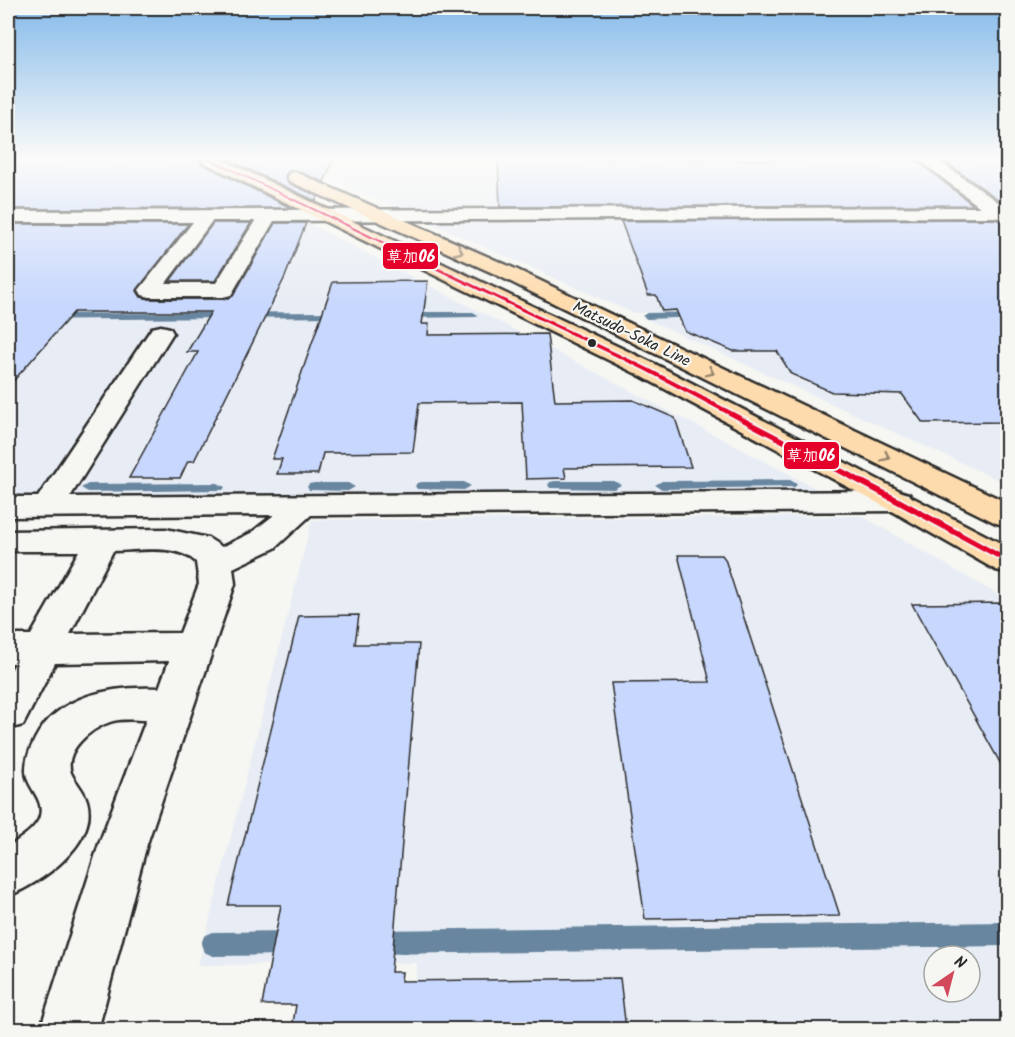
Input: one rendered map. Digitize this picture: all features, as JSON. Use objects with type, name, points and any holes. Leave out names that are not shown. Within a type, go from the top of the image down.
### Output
[{"type":"main road","name":"Matsudo-Soka Line","points":[[307,207],[646,369],[898,501],[1008,562]]},
{"type":"main road","name":"Matsudo-Soka Line","points":[[364,207],[512,275],[999,507]]},
{"type":"street","points":[[8,217],[1004,214]]},
{"type":"street","points":[[207,216],[150,290],[223,290],[268,216]]},
{"type":"street","points":[[8,533],[47,507],[161,333]]},
{"type":"street","points":[[47,507],[898,501]]},
{"type":"street","points":[[215,562],[261,544],[280,530],[302,506]]},
{"type":"street","points":[[8,533],[102,540],[166,540],[190,543],[209,552],[218,566],[217,584],[123,844],[69,1029]]},
{"type":"street","points":[[8,713],[25,649],[102,540]]},
{"type":"street","points":[[25,649],[195,647]]},
{"type":"street","points":[[8,873],[41,851],[60,827],[64,802],[49,778],[47,769],[51,749],[62,733],[80,718],[114,705],[174,705]]},
{"type":"shaded area","points":[[394,207],[973,208],[402,211]]},
{"type":"shaded area","points":[[983,216],[1007,235],[1007,311],[633,313],[422,219]]},
{"type":"shaded area","points":[[302,220],[819,490],[8,496],[8,221]]},
{"type":"shaded area","points":[[1007,316],[1007,480],[999,480],[644,318]]},
{"type":"shaded area","points":[[862,516],[1007,600],[1007,1029],[413,1029],[417,963],[198,965],[312,520]]},
{"type":"building","points":[[8,207],[291,208],[8,209]]},
{"type":"building","points":[[995,219],[1008,223],[1008,422],[923,423],[902,394],[832,392],[791,374],[777,351],[733,351],[685,331],[676,310],[662,311],[656,295],[648,295],[621,221]]},
{"type":"building","points":[[213,223],[251,223],[215,281],[170,281]]},
{"type":"building","points":[[275,223],[306,223],[285,277],[194,461],[188,461],[180,478],[129,478],[198,352],[187,352],[211,312],[74,312],[8,387],[8,224],[188,224],[137,291],[141,297],[150,299],[223,299],[233,296]]},
{"type":"building","points":[[428,281],[422,324],[429,324],[428,335],[547,334],[555,401],[633,400],[675,418],[691,467],[564,468],[566,478],[526,479],[522,402],[419,403],[413,452],[323,453],[318,474],[277,474],[282,459],[272,459],[333,282]]},
{"type":"building","points":[[678,555],[722,555],[725,559],[840,916],[645,919],[611,683],[710,682]]},
{"type":"building","points":[[1008,603],[1008,777],[912,604]]},
{"type":"building","points":[[359,615],[355,644],[419,644],[391,972],[402,972],[401,981],[620,978],[626,1029],[292,1029],[296,1005],[262,1005],[281,905],[228,905],[299,616]]},
{"type":"waterway","points":[[8,317],[340,315]]},
{"type":"waterway","points":[[403,315],[473,315]]},
{"type":"waterway","points":[[647,316],[698,315]]},
{"type":"waterway","points":[[662,485],[790,484]]},
{"type":"waterway","points":[[555,485],[614,485]]},
{"type":"waterway","points":[[422,486],[464,486]]},
{"type":"waterway","points":[[88,488],[218,487]]},
{"type":"waterway","points":[[314,487],[348,487]]},
{"type":"waterway","points":[[375,942],[1008,934]]},
{"type":"waterway","points":[[213,944],[294,943]]},
{"type":"transit line","name":"草加06","points":[[310,207],[646,369],[898,501],[1008,562]]}]
